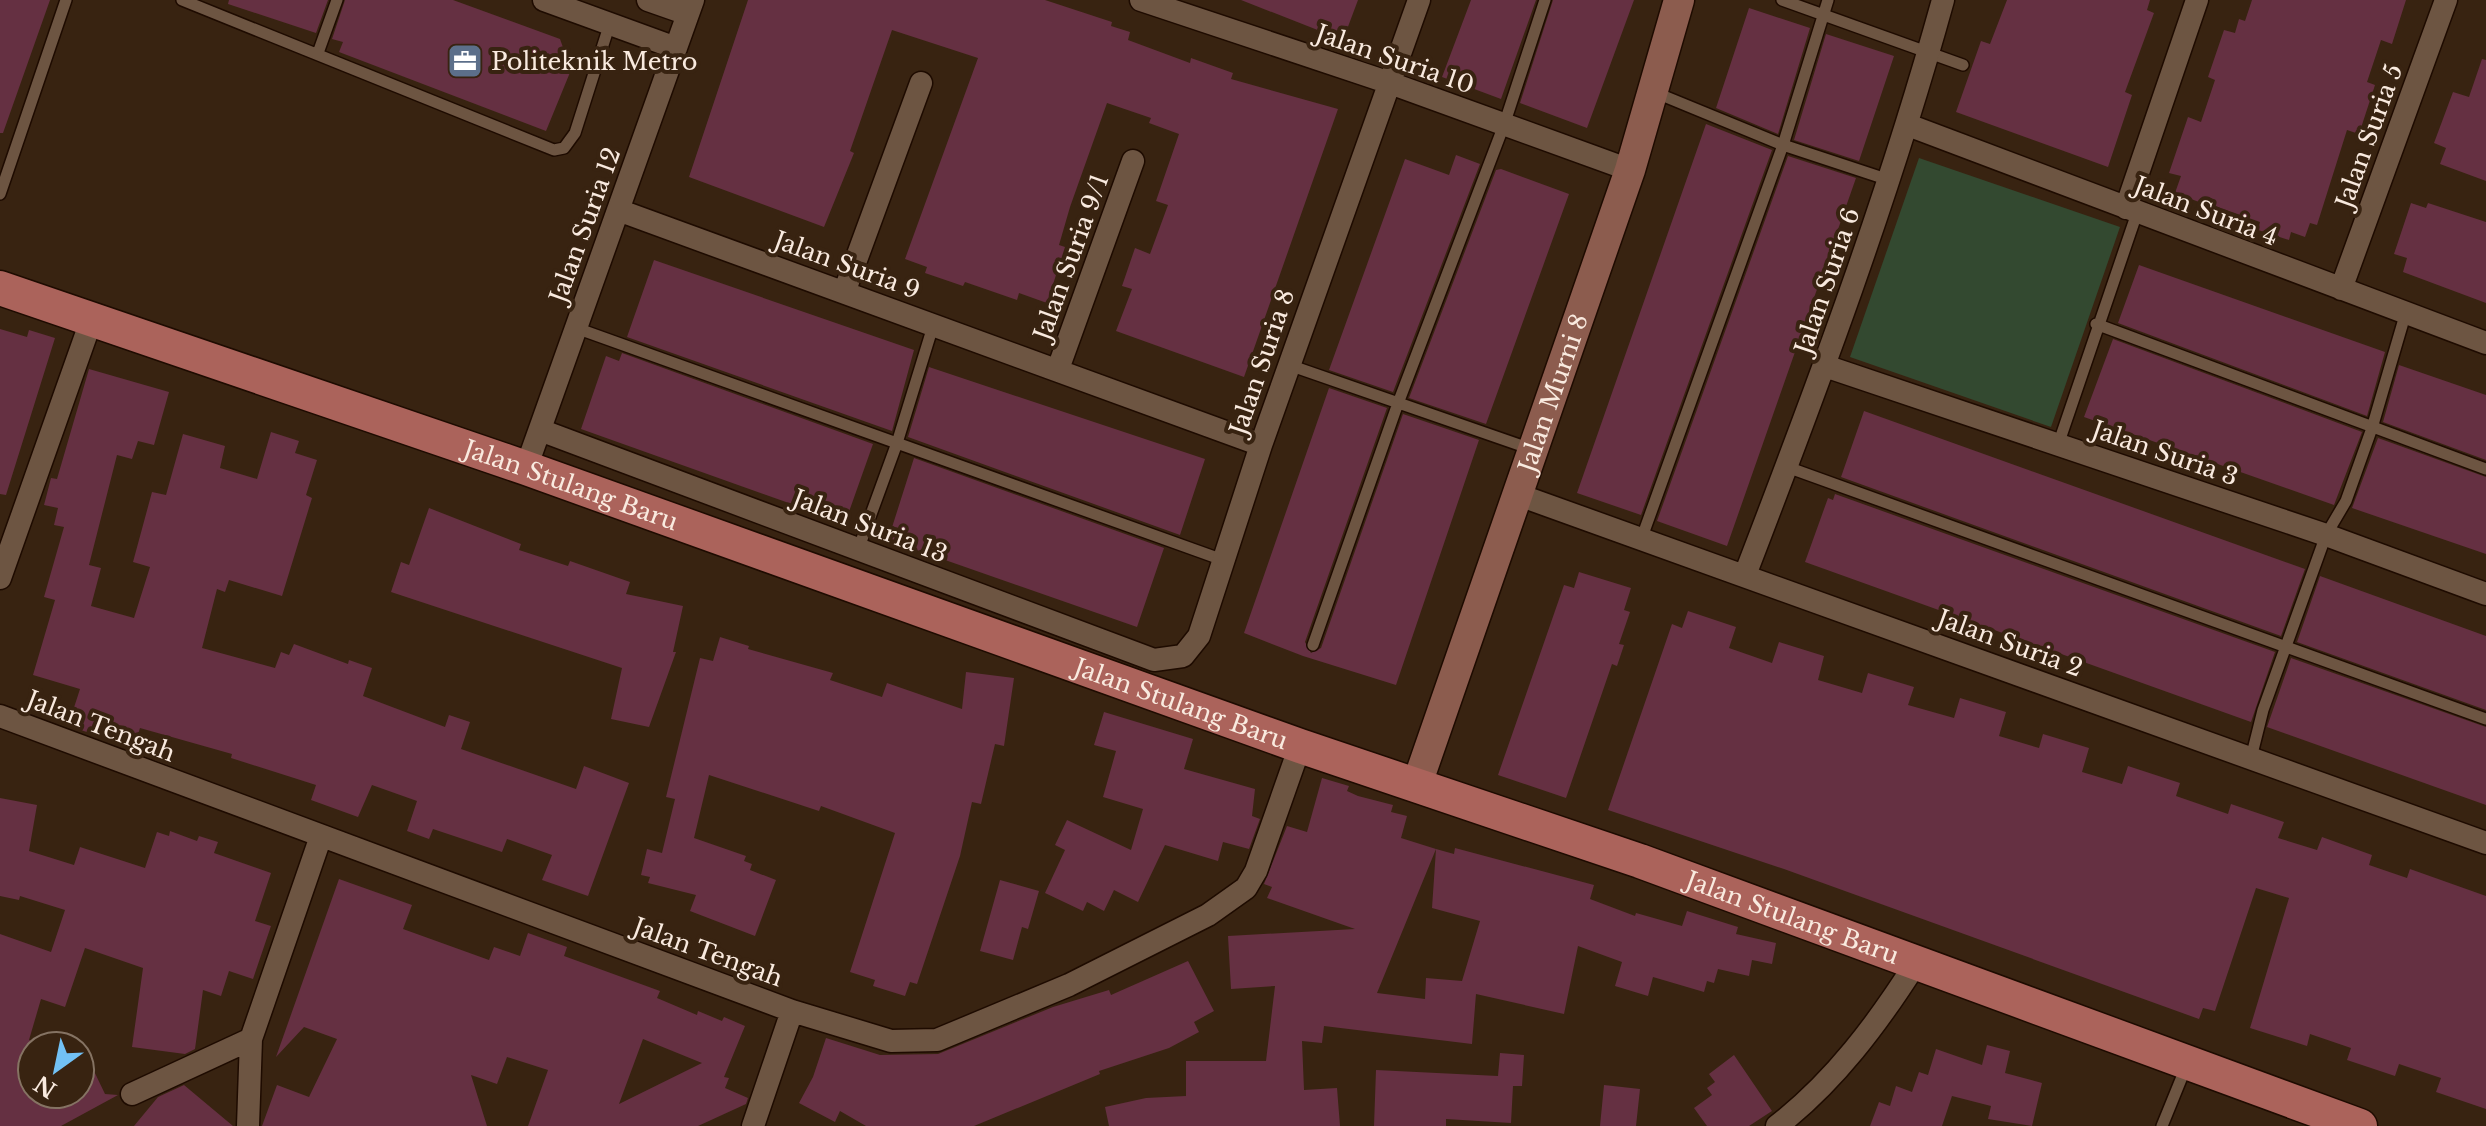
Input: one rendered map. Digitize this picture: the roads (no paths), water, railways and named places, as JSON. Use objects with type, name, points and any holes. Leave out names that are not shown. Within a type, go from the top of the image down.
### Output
[{"type":"main road","name":"Jalan Stulang Baru","points":[[0,288],[526,468],[1300,746],[1417,784],[2360,1126]]},
{"type":"street","points":[[544,0],[676,48]]},
{"type":"street","points":[[648,0],[690,7]]},
{"type":"street","name":"Jalan Suria 10","points":[[1141,0],[1390,83],[1630,170]]},
{"type":"street","name":"Jalan Suria 8","points":[[1183,656],[1199,636],[1261,445],[1419,0]]},
{"type":"street","name":"Jalan Murni 8","points":[[1417,784],[1630,170],[1679,0]]},
{"type":"street","name":"Jalan Suria 6","points":[[1745,575],[1825,366],[1908,125],[1943,0]]},
{"type":"street","points":[[2131,210],[2197,0]]},
{"type":"street","name":"Jalan Suria 5","points":[[2341,289],[2446,0]]},
{"type":"street","name":"Jalan Suria 12","points":[[526,468],[690,7]]},
{"type":"street","points":[[845,290],[921,83]]},
{"type":"street","name":"Jalan Suria 4","points":[[1908,125],[2486,343]]},
{"type":"street","name":"Jalan Suria 9/1","points":[[1058,369],[1133,161]]},
{"type":"street","name":"Jalan Suria 9","points":[[618,210],[845,290],[1261,445]]},
{"type":"street","points":[[0,578],[91,321]]},
{"type":"street","name":"Jalan Suria 3","points":[[1825,366],[2326,535],[2486,594]]},
{"type":"street","name":"Jalan Suria 13","points":[[540,430],[1154,660],[1183,656]]},
{"type":"street","name":"Jalan Suria 2","points":[[1516,494],[2486,843]]},
{"type":"street","name":"Jalan Tengah","points":[[0,716],[792,1011],[891,1041],[937,1040],[1069,985],[1208,915],[1246,888],[1256,871],[1300,746]]},
{"type":"street","points":[[248,1126],[251,1039],[321,836]]},
{"type":"street","points":[[1777,1126],[1828,1079],[1883,1014],[1916,963]]},
{"type":"street","points":[[753,1126],[792,1011]]},
{"type":"street","points":[[132,1094],[251,1039]]},
{"type":"lane","points":[[0,194],[66,0]]},
{"type":"lane","points":[[182,0],[554,150],[564,148],[575,133],[610,23]]},
{"type":"lane","points":[[318,53],[337,0]]},
{"type":"lane","points":[[1313,645],[1397,406],[1504,125],[1545,0]]},
{"type":"lane","points":[[1782,0],[1963,65]]},
{"type":"lane","points":[[1641,540],[1783,145],[1828,0]]},
{"type":"lane","points":[[1653,92],[1783,145],[1889,180]]},
{"type":"lane","points":[[2058,445],[2131,210]]},
{"type":"lane","points":[[2251,758],[2286,645],[2326,535],[2346,501],[2372,428],[2406,312]]},
{"type":"lane","points":[[858,550],[897,443],[934,323]]},
{"type":"lane","points":[[2096,324],[2486,469]]},
{"type":"lane","points":[[576,328],[1223,560]]},
{"type":"lane","points":[[1289,365],[1397,406],[1532,450]]},
{"type":"lane","points":[[1787,467],[2486,719]]},
{"type":"lane","points":[[2162,1126],[2188,1063]]},
{"type":"place","name":"Politeknik Metro","points":[[465,61]]}]
